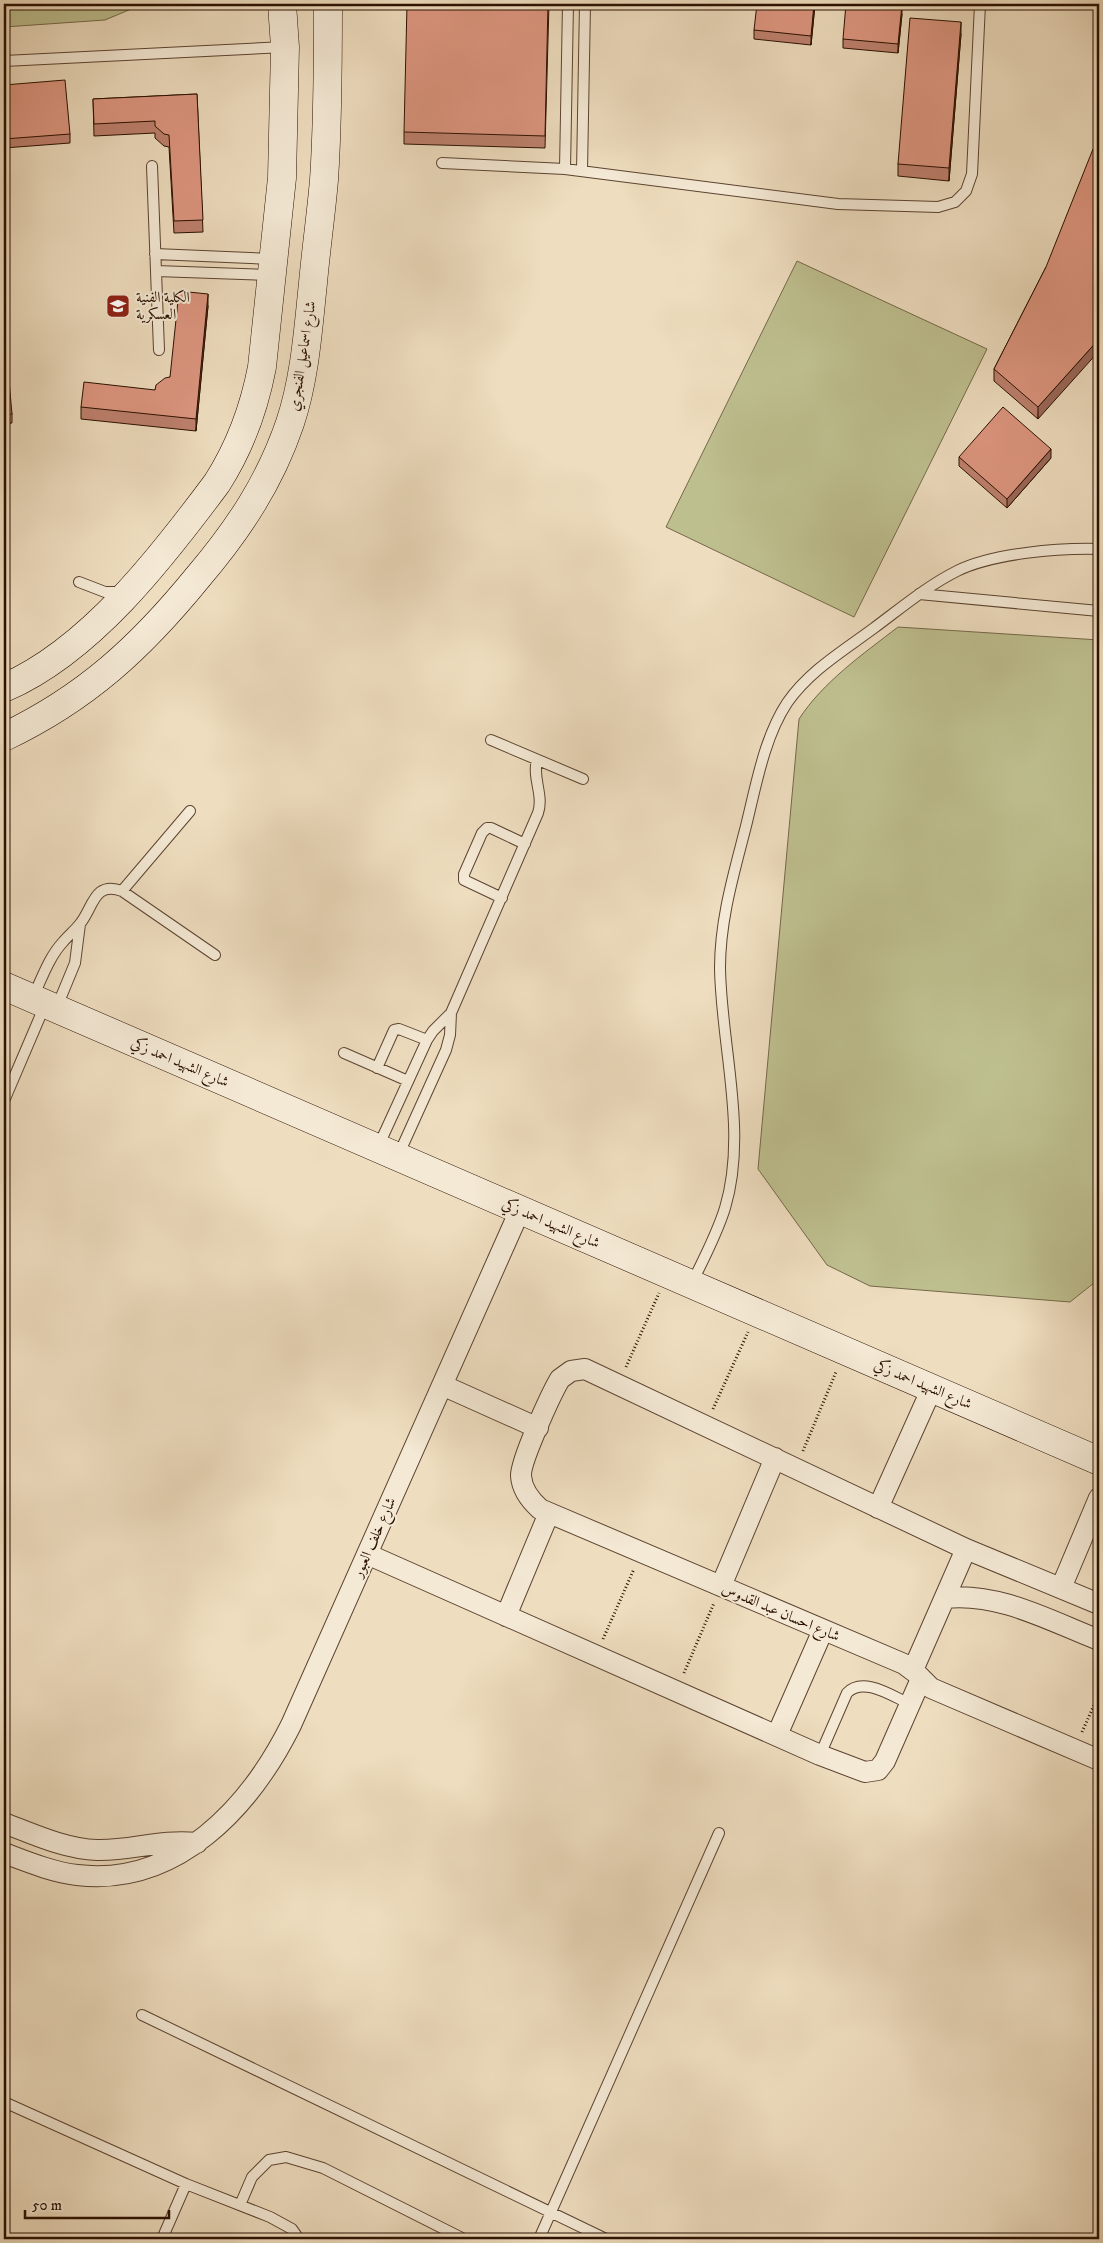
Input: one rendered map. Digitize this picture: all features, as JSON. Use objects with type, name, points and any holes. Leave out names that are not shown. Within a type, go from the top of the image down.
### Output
[{"type":"main road","points":[[4,688],[34,672],[66,649],[103,618],[128,592],[212,489],[237,447],[258,387],[282,178],[285,47],[282,4]]},
{"type":"main road","name":"شارع اسماعيل الفنجري","points":[[4,736],[40,719],[64,704],[110,670],[141,642],[170,612],[226,544],[252,506],[274,465],[291,421],[305,352],[324,182],[328,4]]},
{"type":"main road","name":"شارع الشهيد احمد زكي","points":[[4,986],[1099,1461]]},
{"type":"street","name":"شارع خلف العبور","points":[[4,1853],[65,1873],[101,1876],[148,1868],[173,1858],[197,1843],[234,1809],[256,1783],[275,1755],[295,1716],[520,1210]]},
{"type":"street","name":"شارع احسان عبد القدوس","points":[[1099,1604],[966,1549],[585,1369],[565,1374],[556,1386],[522,1465],[522,1484],[532,1502],[549,1513],[823,1630],[917,1675],[931,1688],[1099,1760]]},
{"type":"street","points":[[442,1385],[538,1428]]},
{"type":"street","points":[[878,1508],[932,1388]]},
{"type":"street","points":[[721,1586],[775,1458]]},
{"type":"street","points":[[1061,1588],[1099,1498]]},
{"type":"street","points":[[506,1616],[549,1513]]},
{"type":"street","points":[[367,1554],[820,1755],[865,1772],[878,1770],[885,1761],[910,1704],[917,1675],[944,1598],[966,1549]]},
{"type":"street","points":[[944,1598],[968,1596],[997,1601],[1099,1640]]},
{"type":"street","points":[[777,1735],[823,1630]]},
{"type":"street","points":[[4,1823],[60,1843],[95,1850],[118,1849],[168,1842],[197,1843]]},
{"type":"lane","points":[[565,168],[568,4]]},
{"type":"lane","points":[[582,171],[585,4]]},
{"type":"lane","points":[[442,163],[565,168],[838,204],[938,207],[955,202],[966,191],[972,174],[980,4]]},
{"type":"lane","points":[[4,61],[285,47]]},
{"type":"lane","points":[[152,166],[159,350]]},
{"type":"lane","points":[[155,254],[272,267]]},
{"type":"lane","points":[[156,271],[272,267]]},
{"type":"lane","points":[[679,1278],[713,1240],[725,1207],[730,1185],[734,1138],[720,968],[723,918],[756,784],[769,741],[786,704],[808,676],[919,594],[960,569],[982,561],[1006,556],[1099,549]]},
{"type":"lane","points":[[79,582],[105,592],[128,592]]},
{"type":"lane","points":[[919,594],[1099,611]]},
{"type":"lane","points":[[491,740],[583,779]]},
{"type":"lane","points":[[388,1152],[408,1081],[427,1040],[451,1013],[540,807],[535,777],[537,760]]},
{"type":"lane","points":[[122,891],[190,811]]},
{"type":"lane","points":[[502,898],[464,880],[464,874],[482,833],[487,828],[491,828],[525,844]]},
{"type":"lane","points":[[4,1101],[45,1004],[54,954],[80,924],[94,899],[101,892],[112,888],[122,891],[215,955]]},
{"type":"lane","points":[[45,1004],[75,964],[80,924]]},
{"type":"lane","points":[[388,1152],[446,1050],[450,1035],[451,1013]]},
{"type":"lane","points":[[377,1068],[394,1030],[400,1029],[427,1040]]},
{"type":"lane","points":[[344,1053],[408,1081]]},
{"type":"lane","points":[[820,1755],[847,1692],[855,1686],[866,1686],[910,1704]]},
{"type":"lane","points":[[539,2239],[719,1833]]},
{"type":"lane","points":[[142,2015],[606,2239]]},
{"type":"lane","points":[[4,2102],[186,2184],[270,2217],[292,2229],[299,2239]]},
{"type":"lane","points":[[240,2205],[252,2177],[269,2160],[286,2157],[323,2168],[464,2239]]},
{"type":"lane","points":[[162,2239],[186,2184]]},
{"type":"path","points":[[618,1384],[679,1278]]},
{"type":"path","points":[[705,1425],[757,1312]]},
{"type":"path","points":[[796,1468],[845,1350]]},
{"type":"path","points":[[596,1655],[642,1553]]},
{"type":"path","points":[[677,1691],[721,1586]]},
{"type":"path","points":[[1074,1749],[1099,1694]]},
{"type":"green space","points":[[4,4],[143,4],[105,20],[4,27]]},
{"type":"green space","points":[[797,261],[987,349],[854,617],[666,527]]},
{"type":"green space","points":[[898,627],[1099,640],[1099,1279],[1070,1302],[870,1286],[827,1265],[758,1169],[799,719],[832,681]]},
{"type":"building","points":[[407,4],[548,4],[545,136],[404,132]]},
{"type":"building","points":[[757,4],[814,4],[811,36],[754,30]]},
{"type":"building","points":[[846,4],[902,5],[898,44],[843,39]]},
{"type":"building","points":[[910,18],[961,22],[949,168],[898,164]]},
{"type":"building","points":[[65,80],[70,134],[4,139],[4,85]]},
{"type":"building","points":[[197,94],[203,220],[174,221],[169,135],[164,134],[155,126],[155,121],[94,124],[93,99]]},
{"type":"building","points":[[1093,149],[1099,152],[1099,339],[1038,407],[994,369],[1046,267]]},
{"type":"building","points":[[179,291],[208,294],[196,419],[81,407],[84,382],[155,390],[156,385],[165,378],[170,377]]},
{"type":"building","points":[[9,381],[12,414],[4,415],[4,382]]},
{"type":"building","points":[[1003,407],[1051,449],[1007,499],[959,457]]},
{"type":"place","name":"الكلية الفنية العسكرية","points":[[118,306]]}]
